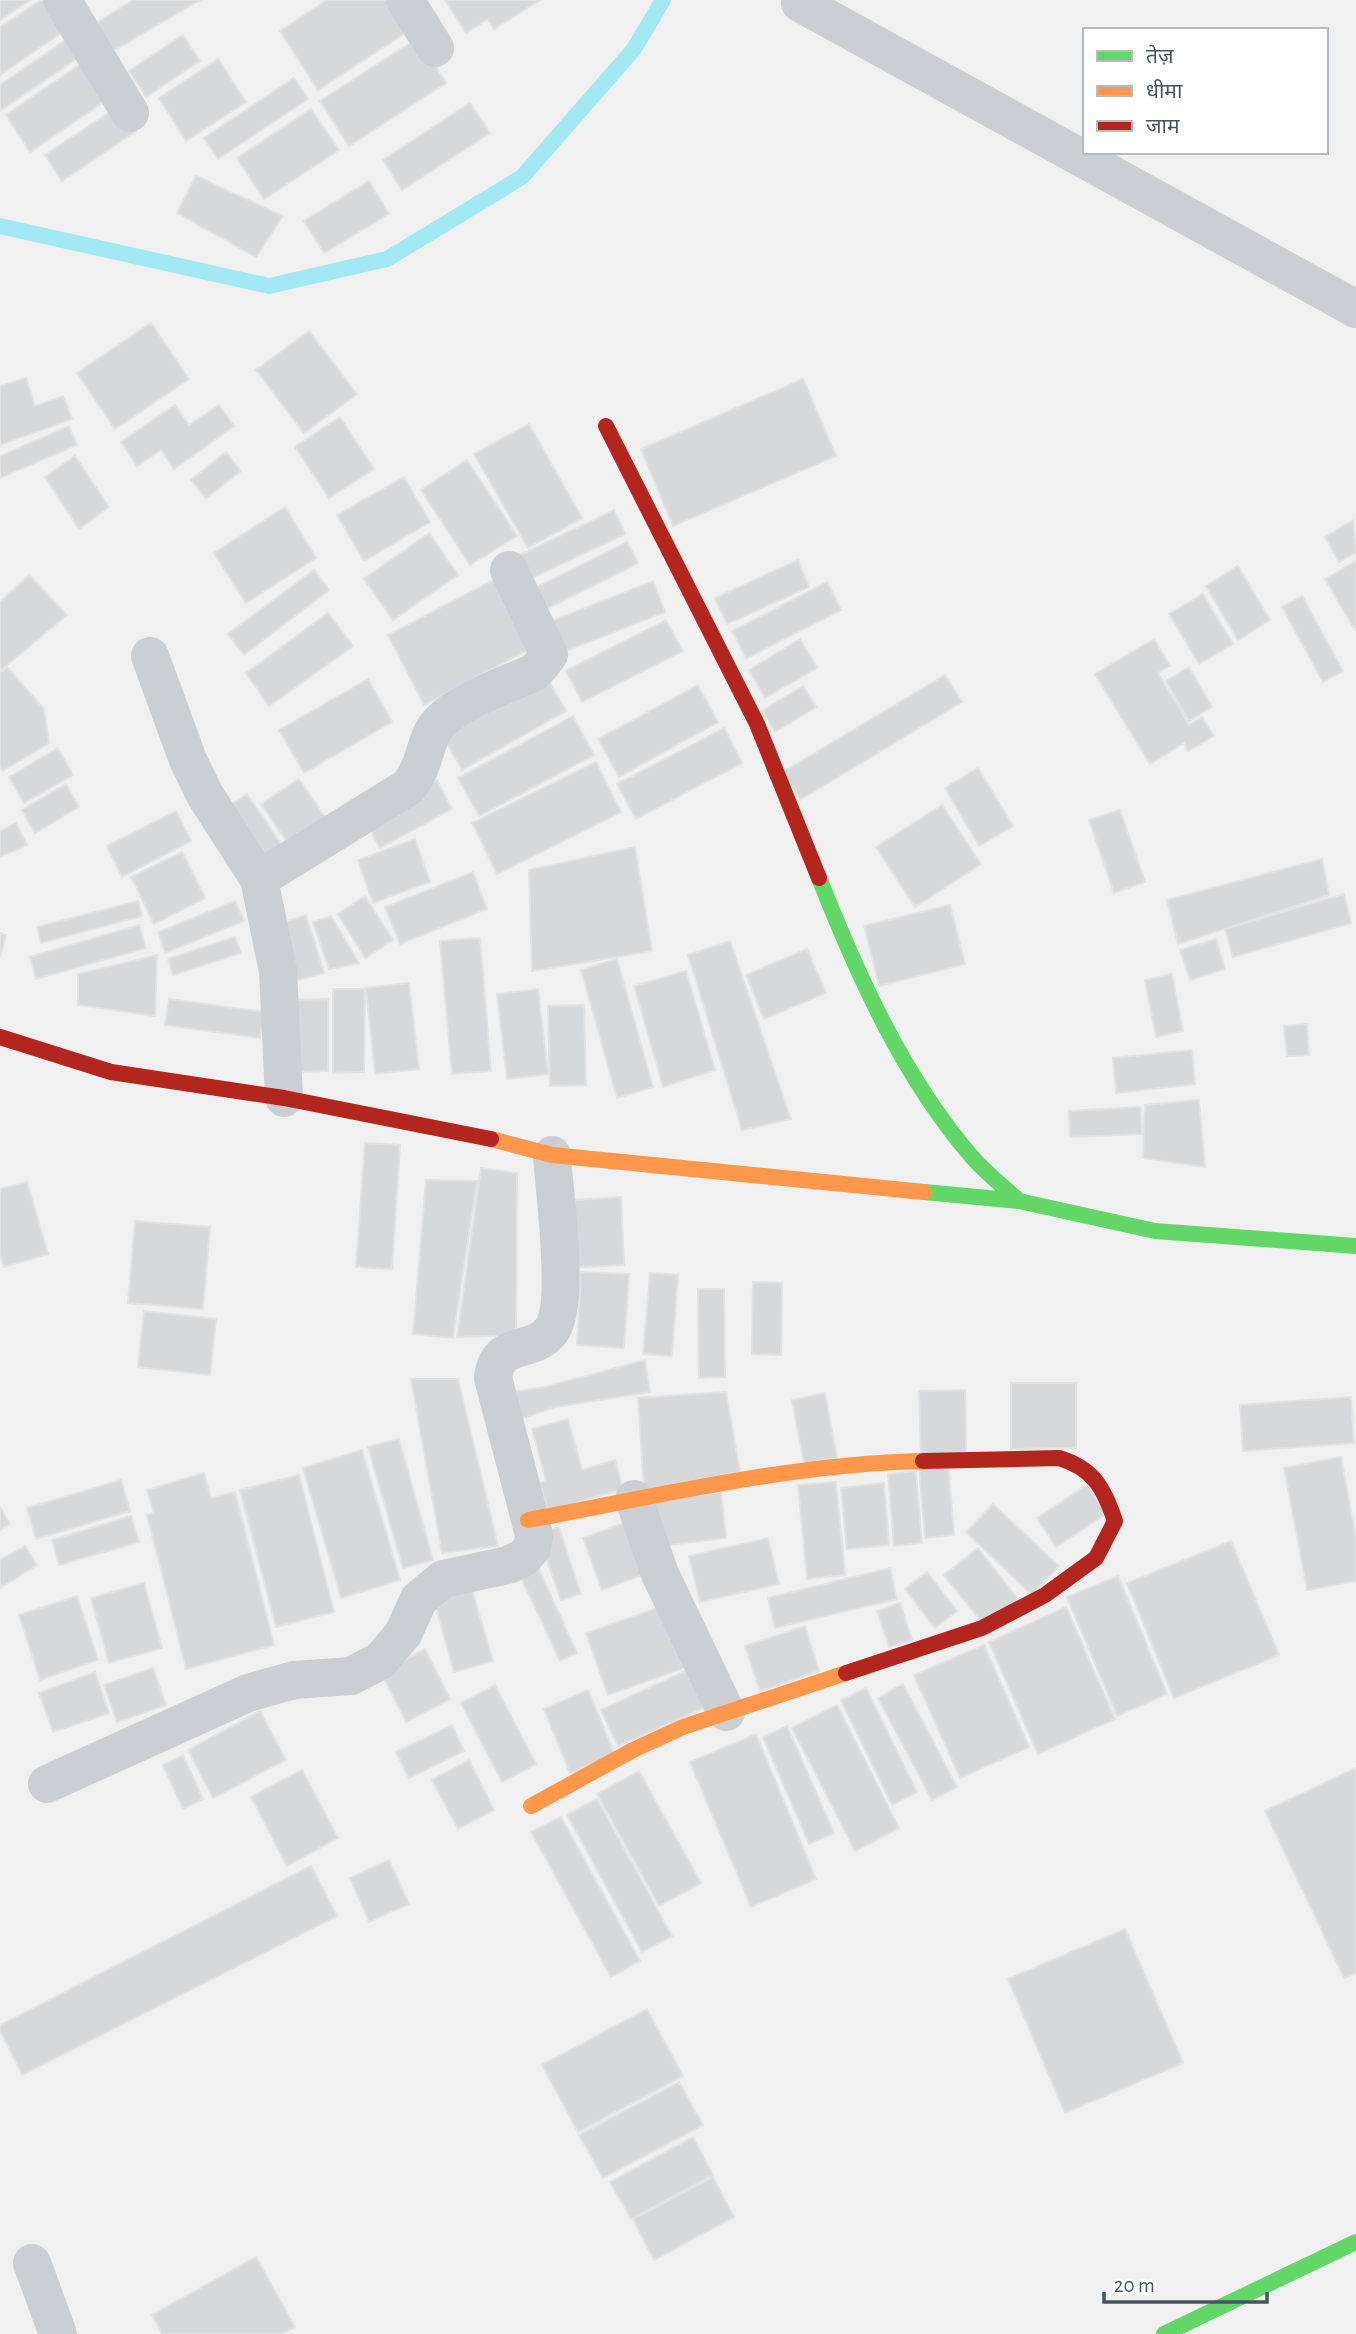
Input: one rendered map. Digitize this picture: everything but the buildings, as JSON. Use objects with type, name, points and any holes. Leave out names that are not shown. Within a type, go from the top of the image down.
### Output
[{"type":"street","points":[[62,0],[130,113]]},
{"type":"street","points":[[405,0],[435,48]]},
{"type":"street","points":[[800,3],[1356,309]]},
{"type":"street","points":[[606,426],[757,724],[845,942],[880,1018],[941,1118],[974,1159],[1019,1201]]},
{"type":"street","points":[[259,879],[408,787],[419,774],[432,733],[453,711],[535,672],[544,663],[549,655],[509,570]]},
{"type":"street","points":[[150,656],[188,760],[205,796],[259,879],[278,971],[284,1098]]},
{"type":"street","points":[[0,1037],[111,1072],[284,1098],[470,1134],[552,1155],[1019,1201],[1155,1231],[1356,1246]]},
{"type":"street","points":[[47,1784],[248,1693],[294,1680],[351,1676],[380,1661],[403,1634],[419,1599],[443,1580],[508,1565],[523,1558],[532,1548],[534,1535],[493,1378],[496,1360],[503,1353],[539,1340],[550,1333],[557,1320],[561,1283],[552,1155]]},
{"type":"street","points":[[528,1520],[634,1499],[869,1462],[1059,1458],[1083,1466],[1103,1486],[1115,1521],[1096,1559],[1045,1595],[982,1628],[726,1712],[634,1750],[531,1806]]},
{"type":"street","points":[[634,1499],[660,1574],[726,1712]]},
{"type":"street","points":[[1164,2334],[1356,2242]]},
{"type":"street","points":[[32,2263],[58,2334]]},
{"type":"waterway","points":[[0,226],[269,286],[387,259],[522,177],[634,49],[663,0]]},
{"type":"traffic: fast","points":[[819,878],[866,988],[924,1093],[972,1157],[1019,1201]]},
{"type":"traffic: fast","points":[[924,1192],[1019,1201],[1155,1231],[1356,1246]]},
{"type":"traffic: fast","points":[[1164,2334],[1356,2242]]},
{"type":"traffic: slow","points":[[491,1139],[552,1155],[924,1192]]},
{"type":"traffic: slow","points":[[528,1520],[774,1475],[873,1463],[923,1461]]},
{"type":"traffic: slow","points":[[531,1806],[633,1750],[683,1727],[846,1673]]},
{"type":"traffic: jam","points":[[606,426],[757,724],[819,878]]},
{"type":"traffic: jam","points":[[0,1037],[111,1072],[284,1098],[491,1139]]},
{"type":"traffic: jam","points":[[846,1673],[982,1628],[1045,1595],[1096,1558],[1115,1521],[1096,1481],[1081,1467],[1059,1458],[923,1461]]}]
